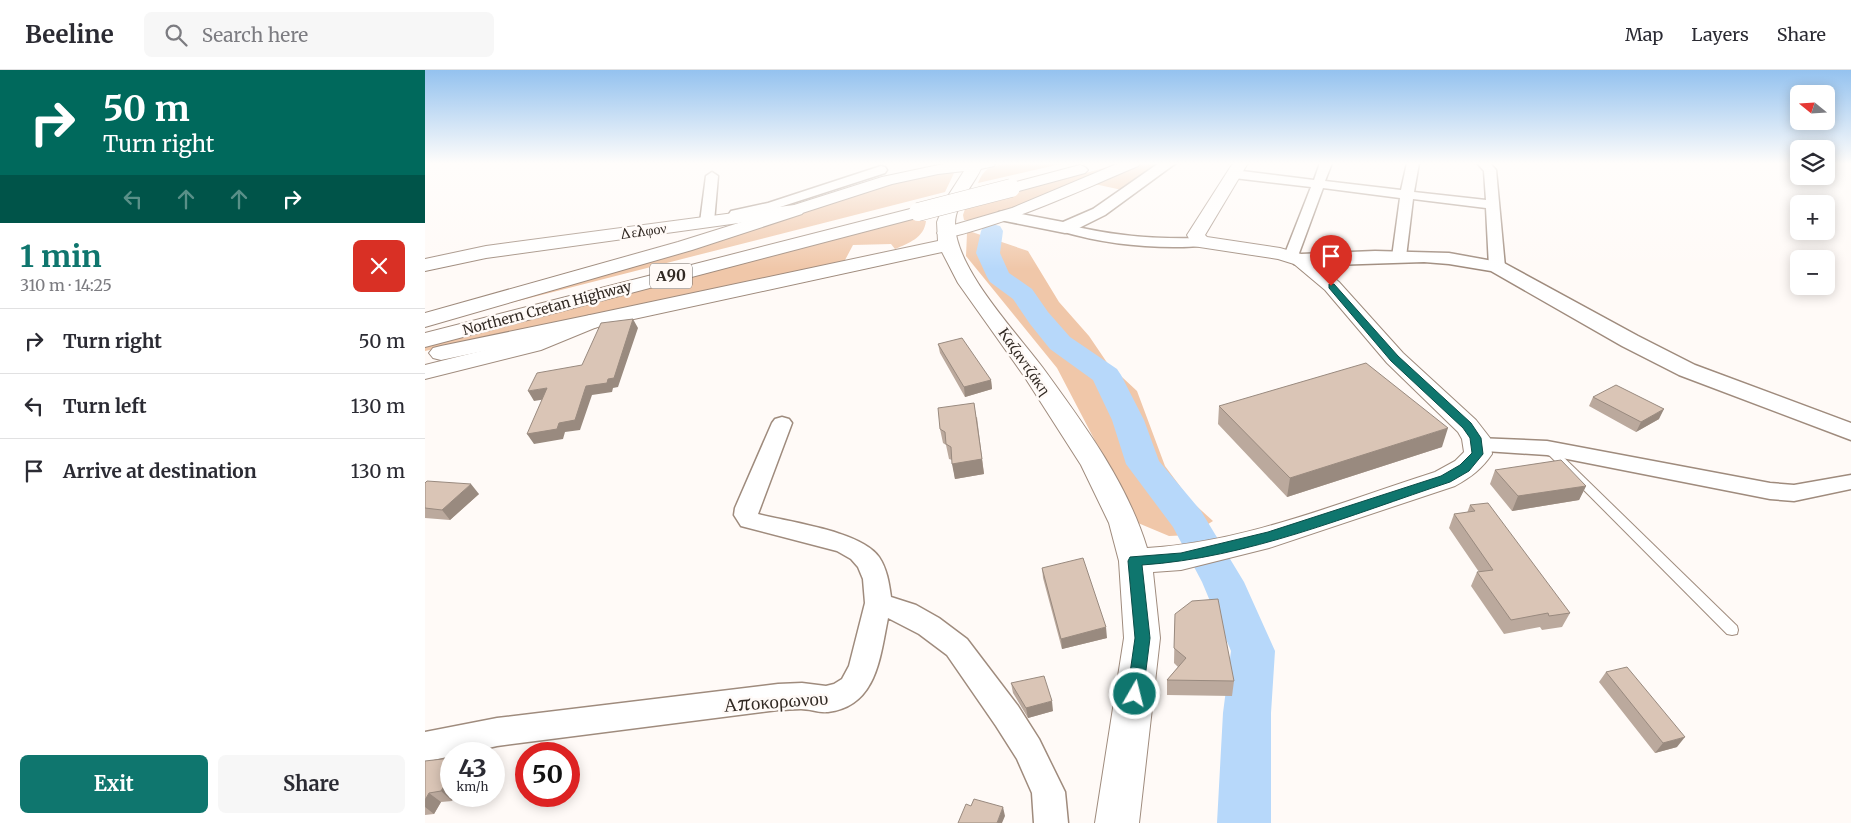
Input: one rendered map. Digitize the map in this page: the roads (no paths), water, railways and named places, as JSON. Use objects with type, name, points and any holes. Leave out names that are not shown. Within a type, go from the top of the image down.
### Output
[{"type":"main road","name":"Δελφον","points":[[425,265],[486,252],[707,220],[796,210],[832,198]]},
{"type":"main road","points":[[947,239],[946,222],[955,198]]},
{"type":"main road","name":"Northern Cretan Highway","points":[[425,330],[958,198]]},
{"type":"main road","points":[[425,357],[590,322],[947,239],[970,228],[1048,198]]},
{"type":"main road","points":[[1135,561],[1181,558],[1269,537],[1445,479],[1465,468],[1478,454],[1476,438],[1467,426],[1395,358],[1331,286],[1296,258],[1200,242],[1197,235],[1220,198]]},
{"type":"main road","name":"Northern Cretan Highway","points":[[425,340],[914,209]]},
{"type":"main road","points":[[425,320],[685,246],[796,210]]},
{"type":"main road","name":"Καζαντζάκη","points":[[947,239],[969,283],[1035,374],[1095,465],[1125,524],[1135,561],[1142,638],[1117,823]]},
{"type":"main road","points":[[425,372],[533,345],[590,322]]},
{"type":"street","points":[[709,198],[707,220],[779,205],[797,198]]},
{"type":"street","points":[[1065,228],[1099,212],[1119,198]]},
{"type":"street","points":[[1315,198],[1296,258],[1399,257],[1477,261],[1497,267],[1630,341],[1687,370],[1851,432]]},
{"type":"street","points":[[1399,257],[1406,198]]},
{"type":"street","points":[[1442,198],[1492,204]]},
{"type":"street","points":[[1492,198],[1497,267]]},
{"type":"street","points":[[1005,216],[1129,243],[1200,242]]},
{"type":"street","name":"Αποκορωνου","points":[[425,747],[497,732],[778,697],[802,696],[826,699],[841,696],[852,688],[863,669],[878,603],[875,579],[869,562],[860,553],[845,544],[759,523],[749,520],[746,515],[747,508],[782,424]]},
{"type":"street","points":[[1477,446],[1547,448],[1770,491],[1794,493],[1851,482]]},
{"type":"street","points":[[878,603],[906,613],[929,626],[957,646],[1028,749],[1048,792],[1051,823]]},
{"type":"lane","points":[[1547,448],[1731,630]]},
{"type":"waterway","points":[[992,231],[988,253],[999,277],[1023,294],[1039,318],[1060,343],[1106,375],[1128,420],[1143,464],[1188,520],[1223,582],[1253,651],[1247,713],[1244,823]]}]
